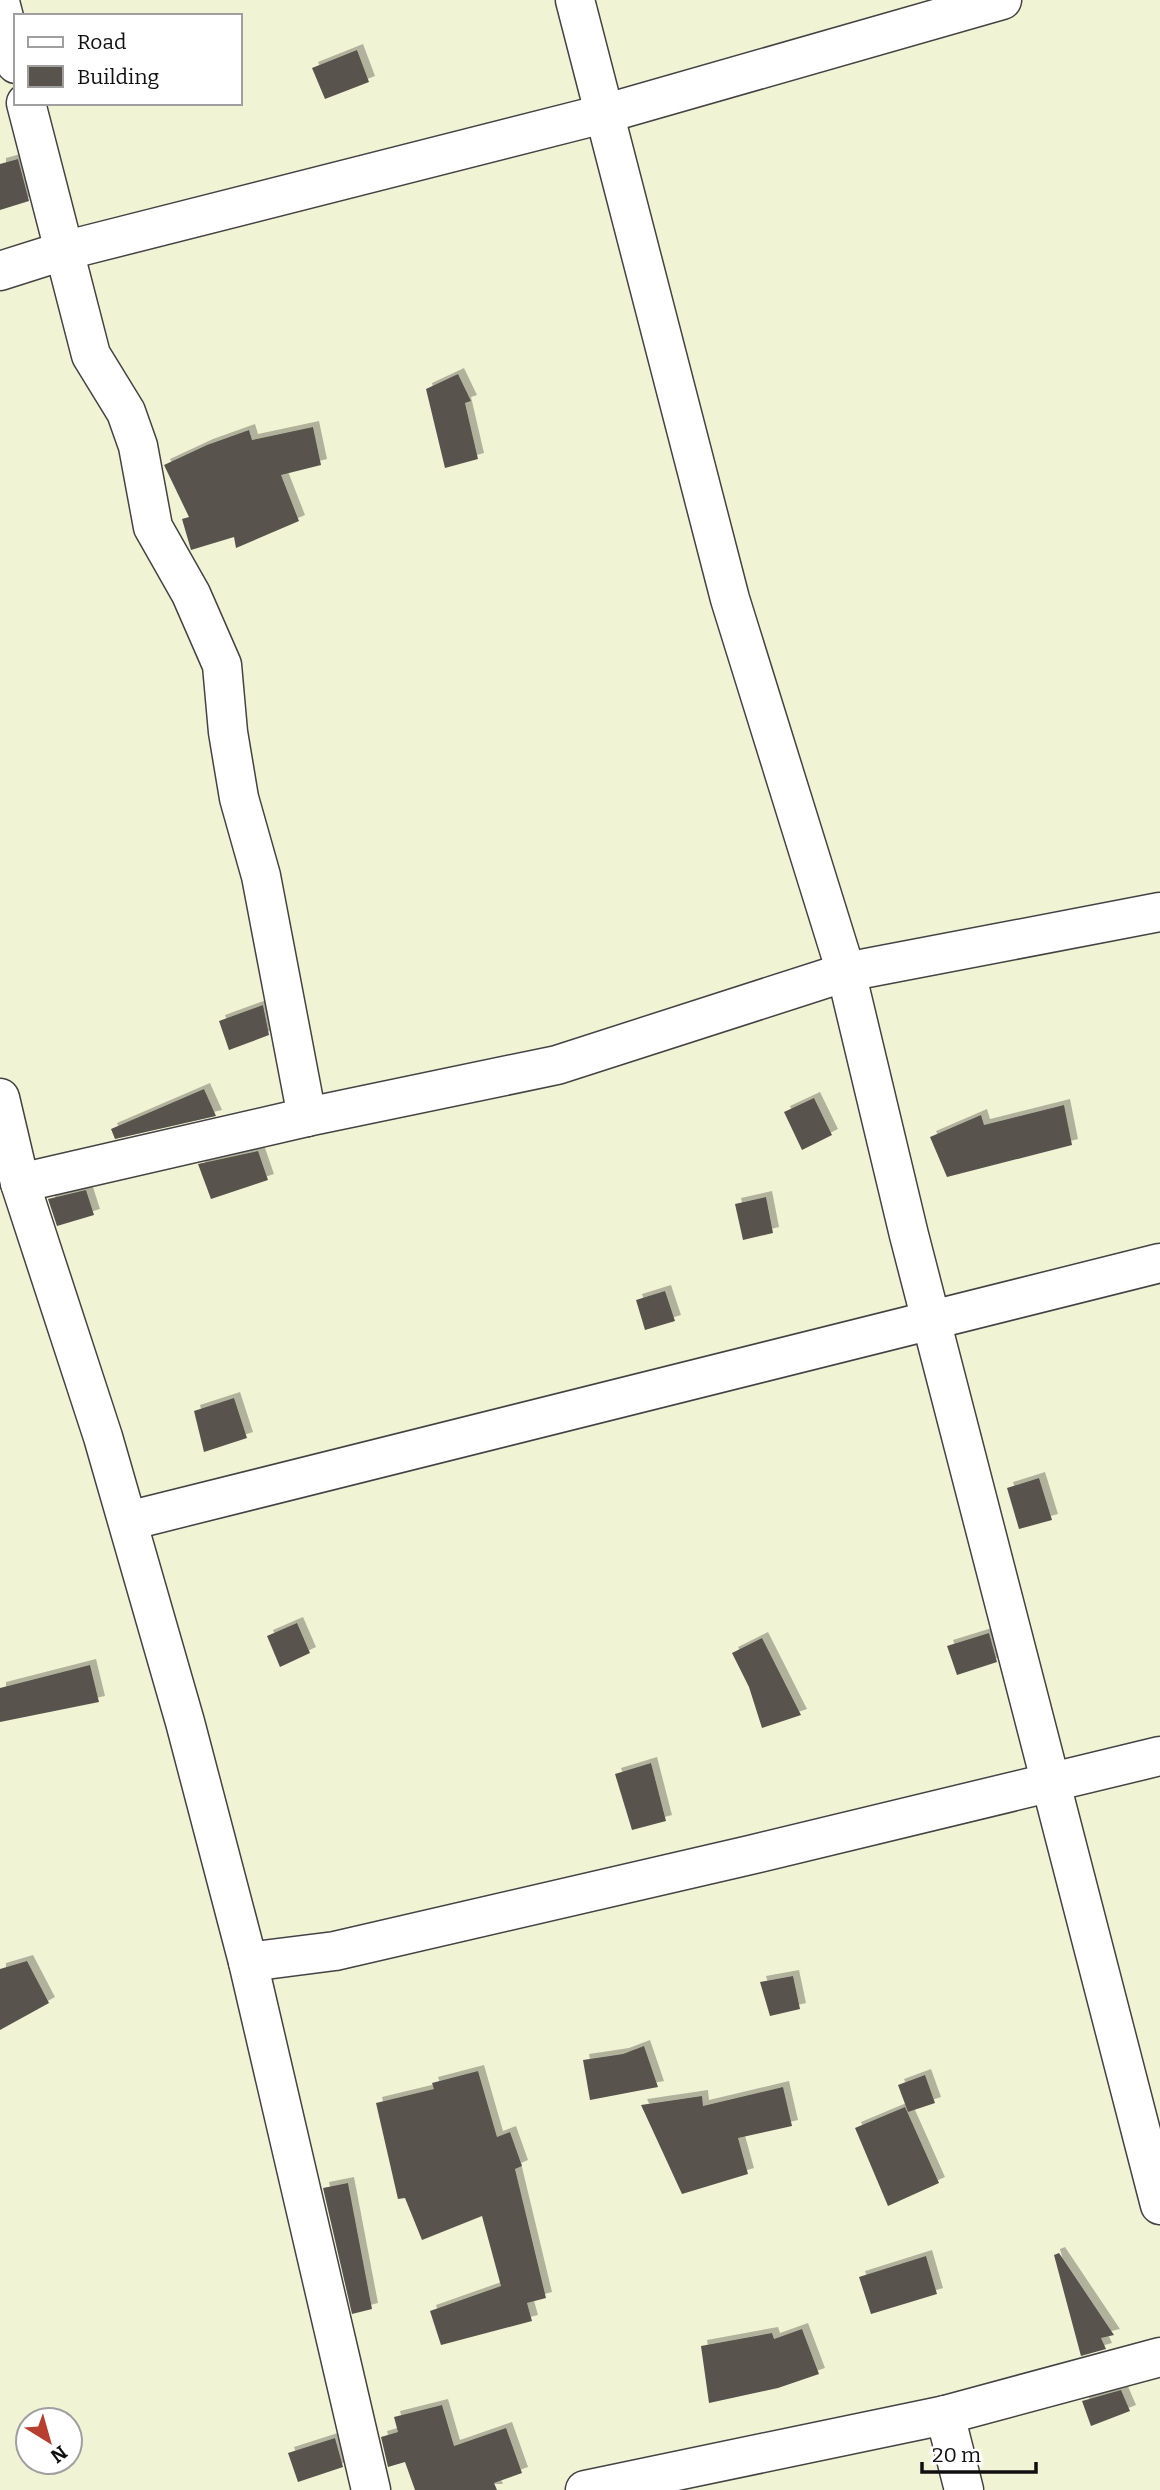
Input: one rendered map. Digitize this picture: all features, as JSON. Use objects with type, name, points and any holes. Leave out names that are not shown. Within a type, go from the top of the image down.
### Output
[{"type":"street","points":[[575,0],[607,113],[730,599],[846,972],[932,1318],[1052,1780],[1150,2130],[1160,2204]]},
{"type":"street","points":[[0,271],[63,251],[607,113],[1002,0]]},
{"type":"street","points":[[0,2],[14,56]]},
{"type":"street","points":[[26,105],[91,355],[126,412],[138,446],[153,527],[191,594],[222,664],[228,732],[239,798],[261,876],[307,1117]]},
{"type":"street","points":[[20,1183],[307,1117],[557,1065],[846,972],[1160,912]]},
{"type":"street","points":[[0,1098],[20,1183],[128,1521],[186,1722],[248,1962],[372,2490]]},
{"type":"street","points":[[128,1521],[1160,1263]]},
{"type":"street","points":[[248,1962],[349,1948],[750,1856],[1052,1780],[1160,1756]]},
{"type":"street","points":[[586,2490],[945,2415],[1160,2357]]},
{"type":"street","points":[[945,2415],[964,2490]]},
{"type":"green space","points":[[0,0],[1160,0],[1160,2490],[0,2490]]},
{"type":"building","points":[[357,50],[369,82],[325,99],[312,68]]},
{"type":"building","points":[[18,159],[29,201],[0,210],[0,164]]},
{"type":"building","points":[[458,374],[471,401],[465,403],[478,459],[445,468],[426,389]]},
{"type":"building","points":[[313,427],[321,465],[281,475],[299,521],[236,548],[234,537],[191,550],[182,519],[189,517],[164,465],[207,445],[249,430],[252,440]]},
{"type":"building","points":[[263,1005],[269,1035],[229,1050],[219,1021]]},
{"type":"building","points":[[204,1089],[216,1116],[115,1139],[111,1129]]},
{"type":"building","points":[[814,1098],[832,1135],[802,1150],[784,1112]]},
{"type":"building","points":[[1064,1105],[1072,1145],[947,1177],[930,1137],[981,1115],[984,1125]]},
{"type":"building","points":[[258,1151],[268,1180],[211,1199],[198,1164]]},
{"type":"building","points":[[86,1190],[94,1215],[57,1226],[48,1199]]},
{"type":"building","points":[[766,1197],[773,1233],[743,1240],[735,1204]]},
{"type":"building","points":[[665,1291],[675,1321],[645,1330],[636,1300]]},
{"type":"building","points":[[234,1398],[247,1438],[204,1452],[194,1411]]},
{"type":"building","points":[[1039,1478],[1052,1520],[1019,1529],[1007,1488]]},
{"type":"building","points":[[297,1623],[310,1653],[280,1667],[267,1636]]},
{"type":"building","points":[[989,1633],[997,1662],[957,1675],[947,1646]]},
{"type":"building","points":[[762,1638],[801,1715],[762,1728],[749,1687],[732,1653]]},
{"type":"building","points":[[90,1665],[99,1702],[0,1722],[0,1688]]},
{"type":"building","points":[[651,1763],[666,1821],[632,1830],[615,1774]]},
{"type":"building","points":[[27,1961],[49,2003],[0,2030],[0,1969]]},
{"type":"building","points":[[793,1976],[800,2009],[770,2016],[760,1982]]},
{"type":"building","points":[[644,2046],[658,2087],[590,2100],[583,2060],[623,2054]]},
{"type":"building","points":[[478,2071],[497,2137],[510,2132],[522,2166],[515,2169],[546,2298],[527,2303],[532,2321],[441,2345],[430,2311],[501,2286],[482,2216],[422,2240],[405,2198],[398,2199],[376,2103],[434,2089],[432,2083]]},
{"type":"building","points":[[925,2075],[935,2103],[908,2112],[898,2085]]},
{"type":"building","points":[[783,2087],[792,2126],[738,2138],[748,2174],[682,2194],[641,2105],[702,2096],[703,2106]]},
{"type":"building","points":[[905,2107],[939,2183],[888,2206],[855,2128]]},
{"type":"building","points":[[348,2183],[372,2309],[352,2314],[323,2188]]},
{"type":"building","points":[[1059,2253],[1114,2335],[1101,2338],[1106,2349],[1081,2356],[1054,2255]]},
{"type":"building","points":[[926,2256],[937,2294],[871,2314],[859,2277]]},
{"type":"building","points":[[802,2329],[819,2374],[778,2388],[709,2403],[701,2346],[772,2333],[774,2339]]},
{"type":"building","points":[[1121,2390],[1130,2411],[1091,2426],[1082,2401]]},
{"type":"building","points":[[442,2405],[454,2446],[506,2428],[522,2473],[494,2483],[497,2490],[415,2490],[405,2462],[388,2467],[381,2437],[398,2432],[394,2417]]},
{"type":"building","points":[[335,2438],[343,2467],[298,2482],[288,2453]]}]
